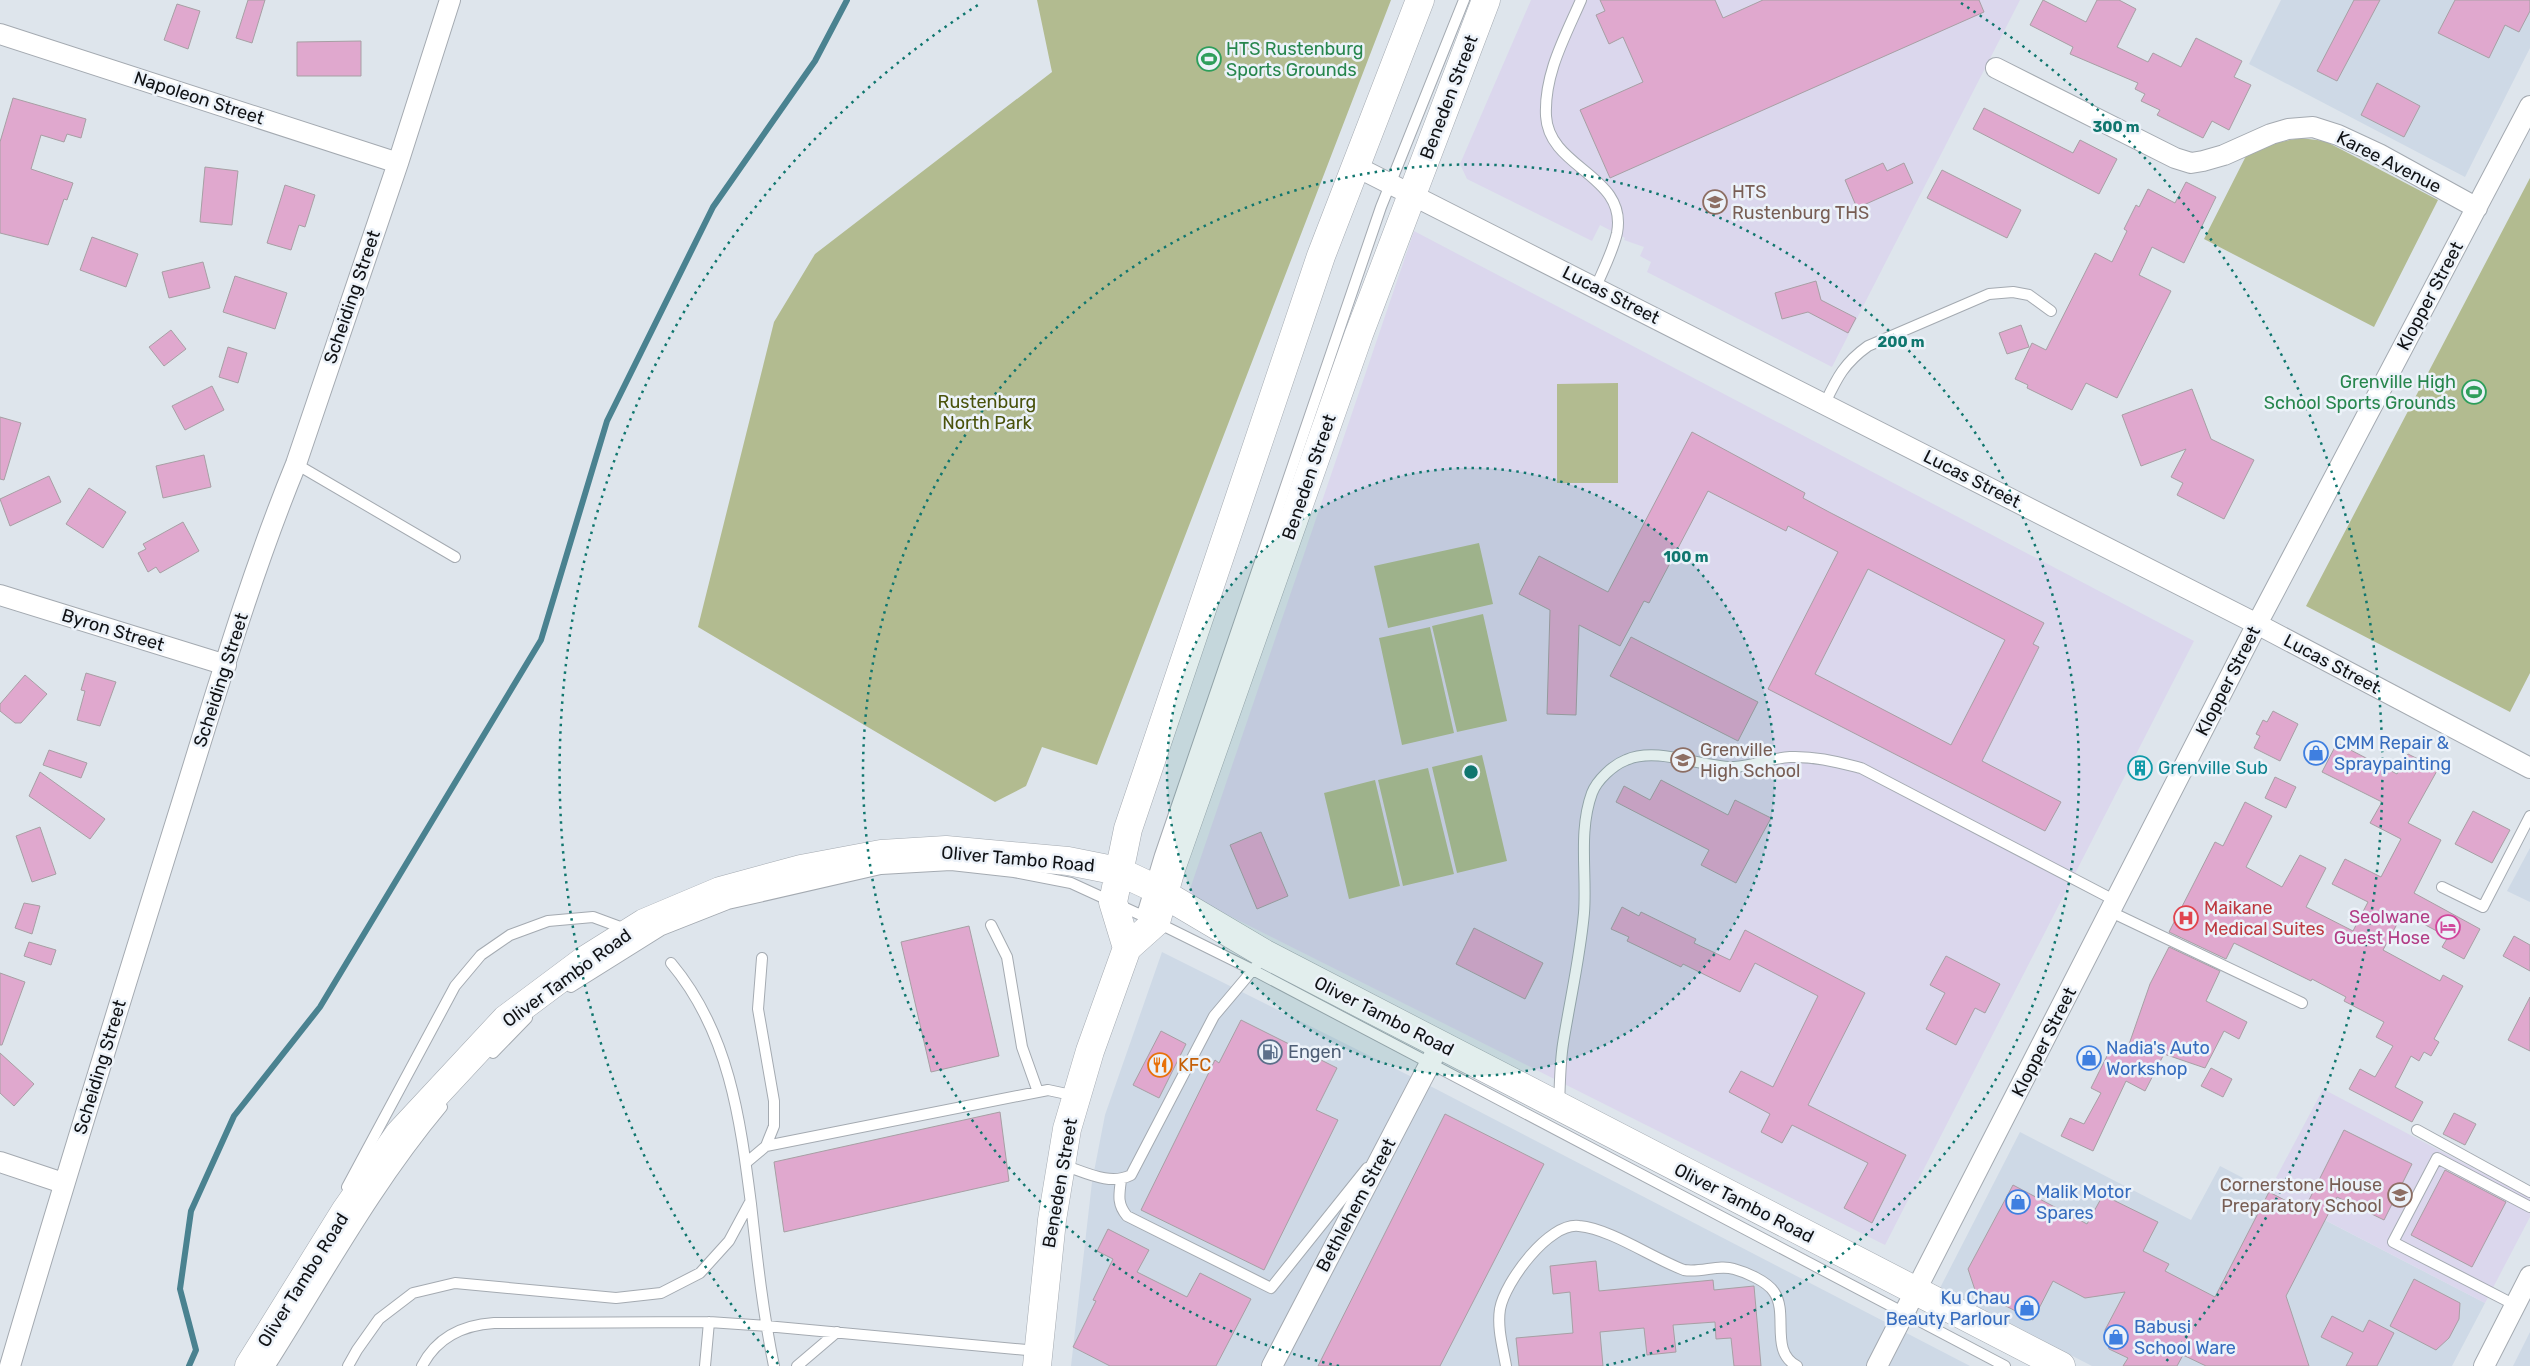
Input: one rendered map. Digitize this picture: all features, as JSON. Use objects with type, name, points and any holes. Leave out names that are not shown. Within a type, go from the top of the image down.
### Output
[{"type":"main road","points":[[1127,948],[1113,902],[1118,871],[1131,820],[1252,456],[1321,256],[1420,0]]},
{"type":"main road","name":"Beneden Street","points":[[1037,1359],[1060,1164],[1076,1096],[1127,948],[1149,918],[1158,890],[1171,869],[1346,370],[1402,189],[1486,0]]},
{"type":"main road","name":"Oliver Tambo Road","points":[[259,1361],[346,1210],[399,1134],[449,1078],[506,1019],[585,960],[644,923],[720,891],[801,869],[881,854],[946,850],[1077,862],[1118,871],[1158,890],[1259,962],[1435,1054],[1559,1107],[1910,1303],[2061,1366]]},
{"type":"street","name":"Scheiding Street","points":[[10,1366],[63,1183],[226,665],[277,510],[296,464],[398,163],[450,0]]},
{"type":"street","name":"Napoleon Street","points":[[0,34],[398,163]]},
{"type":"street","name":"Karee Avenue","points":[[1996,68],[2175,158],[2191,163],[2224,155],[2271,134],[2288,129],[2313,127],[2338,135],[2371,150],[2477,208]]},
{"type":"street","name":"Klopper Street","points":[[1877,1366],[2257,624],[2530,106]]},
{"type":"street","name":"Lucas Street","points":[[1355,166],[2257,624],[2530,768]]},
{"type":"street","name":"Byron Street","points":[[0,595],[226,665]]},
{"type":"street","name":"Bethlehem Street","points":[[1272,1366],[1435,1054]]},
{"type":"street","points":[[0,1162],[63,1183]]},
{"type":"street","points":[[2484,1366],[2530,1276]]},
{"type":"lane","points":[[1402,189],[1464,0]]},
{"type":"lane","points":[[1581,0],[1557,56],[1548,88],[1546,118],[1559,150],[1575,164],[1595,177],[1609,192],[1616,207],[1617,234],[1596,287]]},
{"type":"lane","points":[[1825,403],[1840,371],[1852,357],[1868,346],[1989,294],[2013,292],[2029,295],[2050,311]]},
{"type":"lane","points":[[296,464],[455,556]]},
{"type":"lane","points":[[1559,1107],[1563,1045],[1572,1003],[1584,913],[1585,832],[1592,791],[1610,769],[1627,759],[1643,756],[1733,767],[1789,757],[1813,758],[1861,768],[2114,906],[2302,1003]]},
{"type":"lane","points":[[2442,887],[2483,907],[2530,816]]},
{"type":"lane","points":[[564,992],[594,971],[662,930],[728,904],[881,869],[951,865],[1014,872],[1070,883],[1149,918],[1259,962],[1214,1016],[1132,1175],[1121,1180],[1110,1180],[1060,1164]]},
{"type":"lane","points":[[259,1361],[455,986],[488,950],[510,935],[548,921],[593,916],[620,927]]},
{"type":"lane","points":[[992,925],[1007,957],[1022,1047],[1038,1092]]},
{"type":"lane","points":[[747,1162],[766,1146],[774,1126],[774,1101],[758,1008],[762,958]]},
{"type":"lane","points":[[671,963],[687,982],[701,1004],[730,1075],[747,1162],[750,1202],[766,1326],[774,1366]]},
{"type":"lane","points":[[485,1061],[534,1014]]},
{"type":"lane","points":[[1435,1054],[1910,1303],[2005,1366]]},
{"type":"lane","points":[[766,1146],[1048,1090],[1076,1096]]},
{"type":"lane","points":[[259,1361],[411,1144],[451,1096]]},
{"type":"lane","points":[[2417,1130],[2530,1192]]},
{"type":"lane","points":[[1121,1180],[1118,1199],[1121,1209],[1127,1216],[1271,1288],[1391,1138]]},
{"type":"lane","points":[[2515,1305],[2393,1242],[2437,1158],[2530,1207]]},
{"type":"lane","points":[[348,1366],[379,1319],[413,1293],[455,1283],[616,1298],[660,1293],[700,1274],[729,1241],[750,1202]]},
{"type":"lane","points":[[1506,1366],[1500,1324],[1500,1309],[1508,1286],[1544,1242],[1562,1228],[1577,1225],[1597,1230],[1684,1270],[1697,1272],[1732,1268],[1768,1285],[1776,1297],[1782,1349],[1786,1358],[1797,1366]]},
{"type":"lane","points":[[422,1366],[428,1355],[443,1339],[458,1330],[474,1324],[709,1322],[837,1332],[1037,1359]]},
{"type":"lane","points":[[705,1366],[709,1322]]},
{"type":"lane","points":[[798,1366],[837,1332]]},
{"type":"shaded area","name":"HTS Rustenburg THS","points":[[1531,0],[2020,0],[1832,367],[1647,272],[1651,262],[1640,256],[1644,247],[1624,240],[1625,238],[1600,225],[1592,241],[1467,179],[1460,164]]},
{"type":"shaded area","points":[[2281,0],[2530,0],[2530,48],[2465,177],[2249,64]]},
{"type":"shaded area","name":"Grenville High School","points":[[1414,231],[2194,641],[1885,1245],[1188,895]]},
{"type":"shaded area","points":[[2530,848],[2530,902],[2507,891]]},
{"type":"shaded area","points":[[1162,952],[1434,1088],[1970,1366],[1071,1366],[1092,1182],[1105,1115]]},
{"type":"shaded area","name":"Cornerstone House Preparatory School","points":[[2323,1089],[2530,1198],[2530,1217],[2485,1303],[2269,1191]]},
{"type":"shaded area","points":[[2020,1132],[2191,1220],[2220,1166],[2485,1303],[2452,1366],[2092,1366],[1940,1288]]},
{"type":"shaded area","points":[[2530,1332],[2530,1366],[2513,1366]]},
{"type":"green space","name":"Rustenburg North Park","points":[[1037,0],[1391,0],[1097,765],[1042,747],[1026,786],[995,802],[698,627],[774,322],[815,254],[1052,72]]},
{"type":"green space","points":[[2300,138],[2325,141],[2438,200],[2374,327],[2204,239],[2247,154],[2275,143]]},
{"type":"green space","name":"Grenville High School Sports Grounds","points":[[2530,178],[2530,673],[2510,712],[2306,606]]},
{"type":"green space","points":[[1618,383],[1618,483],[1557,483],[1557,384]]},
{"type":"green space","points":[[1479,543],[1493,604],[1388,628],[1374,566]]},
{"type":"green space","points":[[1483,614],[1507,721],[1457,732],[1432,626]]},
{"type":"green space","points":[[1430,627],[1454,733],[1402,745],[1379,638]]},
{"type":"green space","points":[[1482,755],[1507,861],[1457,873],[1432,767]]},
{"type":"green space","points":[[1428,768],[1454,874],[1403,886],[1378,780]]},
{"type":"green space","points":[[1375,780],[1400,886],[1349,899],[1324,793]]},
{"type":"building","points":[[248,0],[265,0],[252,43],[236,38]]},
{"type":"building","points":[[1600,0],[1715,0],[1723,18],[1763,0],[1979,0],[1984,12],[1610,178],[1580,110],[1643,82],[1623,37],[1609,44],[1596,15],[1605,11]]},
{"type":"building","points":[[2043,0],[2086,22],[2097,0],[2119,0],[2136,9],[2117,47],[2148,62],[2153,53],[2181,67],[2196,38],[2242,61],[2234,77],[2251,85],[2229,130],[2212,121],[2203,138],[2157,115],[2160,110],[2141,101],[2145,94],[2135,89],[2138,83],[2070,54],[2073,47],[2030,25]]},
{"type":"building","points":[[2354,0],[2380,0],[2337,81],[2317,71]]},
{"type":"building","points":[[2455,0],[2530,0],[2530,11],[2519,32],[2505,25],[2489,58],[2438,33]]},
{"type":"building","points":[[177,4],[200,11],[188,49],[164,40]]},
{"type":"building","points":[[361,41],[361,76],[297,76],[297,42]]},
{"type":"building","points":[[2377,83],[2420,106],[2404,137],[2361,115]]},
{"type":"building","points":[[13,98],[86,119],[81,138],[67,134],[64,142],[41,135],[31,169],[73,183],[67,200],[64,199],[48,245],[0,233],[0,142]]},
{"type":"building","points":[[1984,108],[2073,153],[2080,140],[2117,159],[2099,194],[1973,129]]},
{"type":"building","points":[[1883,163],[1887,171],[1904,163],[1913,183],[1857,208],[1845,180]]},
{"type":"building","points":[[205,167],[238,171],[232,225],[200,222]]},
{"type":"building","points":[[1942,170],[2021,210],[2007,238],[1927,198]]},
{"type":"building","points":[[2186,182],[2216,197],[2184,263],[2152,247],[2139,275],[2171,291],[2117,398],[2086,383],[2072,410],[2027,388],[2028,385],[2015,379],[2032,343],[2046,350],[2095,253],[2112,262],[2127,231],[2124,229],[2136,205],[2139,207],[2148,189],[2175,203]]},
{"type":"building","points":[[285,185],[315,195],[305,227],[299,225],[291,250],[267,243]]},
{"type":"building","points":[[92,237],[138,254],[126,287],[80,270]]},
{"type":"building","points":[[203,262],[210,288],[169,298],[162,272]]},
{"type":"building","points":[[235,276],[287,293],[275,329],[223,312]]},
{"type":"building","points":[[1816,281],[1821,300],[1856,318],[1848,333],[1808,312],[1782,319],[1775,293]]},
{"type":"building","points":[[2021,325],[2029,347],[2007,354],[1999,333]]},
{"type":"building","points":[[171,330],[186,349],[164,366],[149,347]]},
{"type":"building","points":[[228,347],[247,353],[238,383],[219,377]]},
{"type":"building","points":[[212,386],[224,410],[185,430],[172,406]]},
{"type":"building","points":[[2192,389],[2211,439],[2254,460],[2224,519],[2177,495],[2183,483],[2171,477],[2186,449],[2141,466],[2122,415]]},
{"type":"building","points":[[0,417],[21,423],[4,480],[0,479]]},
{"type":"building","points":[[1692,432],[1805,493],[1803,498],[2044,623],[2033,644],[2039,647],[1982,761],[2061,802],[2045,831],[1768,689],[1838,552],[1788,526],[1786,531],[1708,491],[1649,603],[1644,601],[1620,646],[1579,625],[1576,715],[1547,714],[1550,610],[1519,594],[1539,556],[1608,592]],"holes":[[[1868,569],[2005,640],[1951,745],[1815,674]]]},
{"type":"building","points":[[204,455],[211,487],[163,498],[156,466]]},
{"type":"building","points":[[49,476],[61,502],[10,526],[0,499]]},
{"type":"building","points":[[89,488],[126,512],[103,548],[66,524]]},
{"type":"building","points":[[183,522],[199,551],[160,573],[156,567],[148,572],[138,553],[146,549],[143,544]]},
{"type":"building","points":[[1631,637],[1758,702],[1738,741],[1610,676]]},
{"type":"building","points":[[86,673],[116,682],[100,726],[77,720],[85,691],[81,690]]},
{"type":"building","points":[[25,675],[47,694],[21,723],[15,723],[0,711],[0,704]]},
{"type":"building","points":[[2273,711],[2298,724],[2280,761],[2254,748],[2260,736],[2256,734],[2263,720],[2267,722]]},
{"type":"building","points":[[2337,743],[2397,774],[2408,754],[2438,769],[2408,823],[2441,840],[2414,893],[2480,929],[2464,959],[2442,947],[2448,937],[2403,913],[2383,950],[2440,981],[2443,975],[2463,986],[2434,1039],[2439,1042],[2431,1056],[2424,1052],[2419,1061],[2411,1056],[2395,1087],[2423,1102],[2412,1122],[2349,1089],[2360,1069],[2375,1077],[2393,1046],[2376,1037],[2384,1022],[2344,1001],[2346,997],[2312,979],[2311,981],[2234,943],[2226,959],[2169,932],[2215,842],[2223,846],[2245,802],[2272,816],[2246,867],[2282,887],[2300,855],[2326,868],[2306,907],[2353,931],[2368,902],[2332,884],[2345,859],[2381,877],[2401,839],[2370,823],[2382,802],[2322,772]]},
{"type":"building","points":[[49,750],[87,763],[81,778],[43,765]]},
{"type":"building","points":[[40,772],[105,819],[90,839],[29,796]]},
{"type":"building","points":[[2275,777],[2296,787],[2286,808],[2265,798]]},
{"type":"building","points":[[1661,780],[1728,815],[1735,800],[1771,818],[1736,883],[1701,865],[1709,850],[1616,802],[1624,786],[1650,800]]},
{"type":"building","points":[[2473,811],[2510,830],[2492,863],[2455,844]]},
{"type":"building","points":[[40,827],[56,874],[32,882],[16,836]]},
{"type":"building","points":[[1261,832],[1288,896],[1257,909],[1230,845]]},
{"type":"building","points":[[24,903],[40,906],[32,934],[15,928]]},
{"type":"building","points":[[1622,907],[1639,916],[1641,912],[1696,939],[1694,943],[1730,960],[1745,930],[1865,993],[1808,1105],[1906,1155],[1872,1223],[1844,1208],[1868,1163],[1792,1125],[1782,1143],[1761,1132],[1770,1114],[1729,1092],[1741,1071],[1773,1087],[1818,996],[1755,963],[1740,992],[1683,964],[1681,967],[1627,941],[1629,937],[1611,929]]},
{"type":"building","points":[[969,926],[999,1056],[931,1072],[901,942]]},
{"type":"building","points":[[1474,928],[1543,963],[1525,999],[1456,964]]},
{"type":"building","points":[[2514,936],[2530,945],[2530,971],[2503,956]]},
{"type":"building","points":[[29,942],[56,950],[51,965],[24,956]]},
{"type":"building","points":[[2169,947],[2220,971],[2206,1001],[2247,1022],[2239,1039],[2224,1031],[2205,1068],[2164,1054],[2145,1091],[2126,1081],[2093,1151],[2061,1136],[2070,1118],[2084,1124],[2101,1093],[2091,1088],[2112,1046],[2126,1053],[2150,984]]},
{"type":"building","points":[[1946,956],[2000,984],[1985,1013],[1975,1008],[1956,1045],[1926,1029],[1945,993],[1930,985]]},
{"type":"building","points":[[0,973],[25,982],[2,1045],[0,1045]]},
{"type":"building","points":[[2530,997],[2530,1051],[2508,1040]]},
{"type":"building","points":[[1241,1020],[1337,1068],[1316,1110],[1338,1120],[1264,1270],[1141,1210],[1215,1060],[1219,1063]]},
{"type":"building","name":"KFC","points":[[1161,1031],[1186,1044],[1159,1098],[1133,1085]]},
{"type":"building","points":[[0,1053],[34,1084],[14,1106],[0,1093]]},
{"type":"building","points":[[2211,1068],[2232,1079],[2223,1097],[2201,1086]]},
{"type":"building","points":[[1000,1112],[1009,1181],[784,1232],[774,1162]]},
{"type":"building","points":[[2454,1113],[2476,1124],[2465,1145],[2443,1134]]},
{"type":"building","points":[[1445,1114],[1544,1164],[1440,1366],[1318,1366]]},
{"type":"building","points":[[2344,1130],[2412,1164],[2384,1220],[2337,1197],[2286,1296],[2309,1366],[2206,1366],[2183,1355],[2177,1366],[2123,1366],[2128,1358],[2109,1349],[2105,1330],[2125,1292],[2085,1298],[2053,1281],[2033,1320],[1975,1290],[1968,1269],[2013,1185],[2087,1224],[2103,1195],[2158,1222],[2143,1251],[2169,1264],[2165,1271],[2215,1297],[2269,1192],[2304,1210]]},
{"type":"building","points":[[2445,1170],[2506,1202],[2472,1267],[2411,1235]]},
{"type":"building","points":[[1108,1229],[1149,1250],[1137,1272],[1187,1297],[1200,1273],[1251,1299],[1216,1366],[1110,1366],[1073,1347],[1096,1301],[1093,1300],[1113,1259],[1097,1251]]},
{"type":"building","points":[[1596,1261],[1599,1291],[1713,1280],[1714,1290],[1754,1286],[1761,1366],[1734,1366],[1731,1338],[1716,1339],[1715,1322],[1673,1325],[1676,1352],[1647,1355],[1644,1328],[1600,1332],[1603,1366],[1519,1366],[1516,1338],[1573,1333],[1570,1292],[1553,1294],[1550,1266]]},
{"type":"building","points":[[2414,1279],[2460,1303],[2459,1319],[2449,1338],[2436,1350],[2390,1326]]},
{"type":"building","points":[[2332,1316],[2363,1332],[2369,1320],[2394,1333],[2377,1366],[2346,1366],[2353,1353],[2321,1337]]},
{"type":"waterway","points":[[189,1366],[196,1350],[180,1289],[191,1211],[234,1116],[320,1007],[541,640],[607,421],[713,207],[815,61],[847,0]]},
{"type":"place","name":"HTS Rustenburg Sports Grounds","points":[[1209,59]]},
{"type":"place","name":"HTS Rustenburg THS","points":[[1715,202]]},
{"type":"place","name":"Grenville High School Sports Grounds","points":[[2474,392]]},
{"type":"place","name":"CMM Repair & Spraypainting","points":[[2316,753]]},
{"type":"place","name":"Grenville High School","points":[[1683,760]]},
{"type":"place","name":"Grenville Sub","points":[[2140,768]]},
{"type":"place","name":"Maikane Medical Suites","points":[[2186,918]]},
{"type":"place","name":"Seolwane Guest Hose","points":[[2448,927]]},
{"type":"place","name":"Engen","points":[[1270,1052]]},
{"type":"place","name":"Nadia's Auto Workshop","points":[[2089,1058]]},
{"type":"place","name":"KFC","points":[[1160,1065]]},
{"type":"place","name":"Cornerstone House Preparatory School","points":[[2400,1195]]},
{"type":"place","name":"Malik Motor Spares","points":[[2018,1202]]},
{"type":"place","name":"Ku Chau Beauty Parlour","points":[[2027,1308]]},
{"type":"place","name":"Babusi School Ware","points":[[2116,1337]]}]
